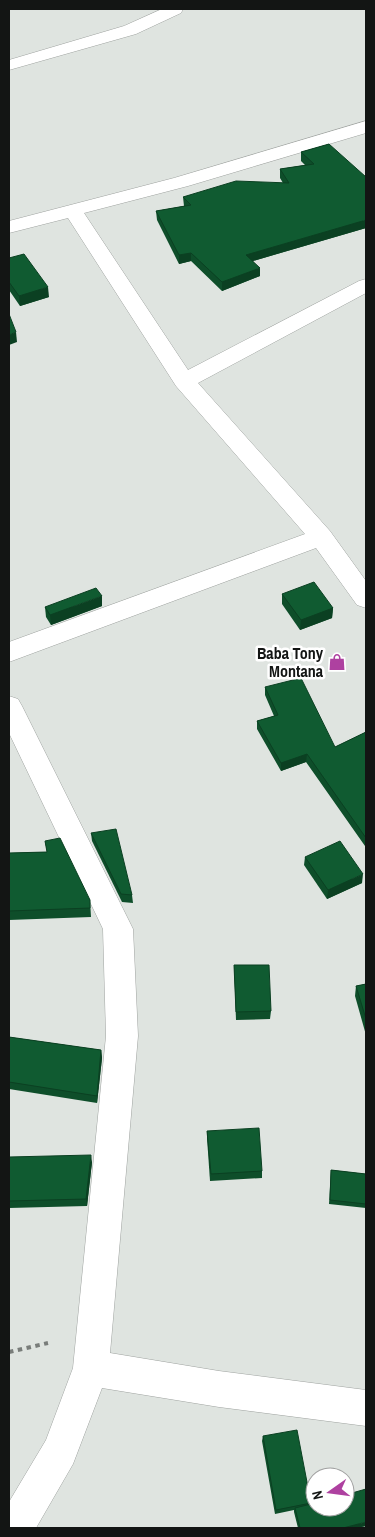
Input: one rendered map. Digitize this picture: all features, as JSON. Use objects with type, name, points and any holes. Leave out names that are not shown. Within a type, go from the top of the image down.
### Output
[{"type":"street","points":[[9,65],[130,30],[174,9]]},
{"type":"street","points":[[9,227],[181,182],[366,127]]},
{"type":"street","points":[[73,211],[184,381],[321,537],[366,599]]},
{"type":"street","points":[[184,381],[366,285]]},
{"type":"street","points":[[9,652],[321,537]]},
{"type":"street","points":[[9,706],[118,929],[122,1036],[91,1368],[60,1451],[15,1528]]},
{"type":"street","points":[[91,1368],[219,1389],[366,1408]]},
{"type":"path","points":[[9,1352],[48,1343]]},
{"type":"building","points":[[329,144],[366,177],[366,220],[246,255],[260,268],[222,282],[191,253],[179,255],[156,211],[191,205],[183,197],[236,181],[289,183],[280,169],[314,164],[301,152]]},
{"type":"building","points":[[24,254],[48,287],[19,296],[9,282],[9,258]]},
{"type":"building","points":[[9,314],[16,332],[9,335]]},
{"type":"building","points":[[314,582],[333,608],[301,620],[282,594]]},
{"type":"building","points":[[96,588],[102,596],[50,615],[45,607]]},
{"type":"building","points":[[301,678],[335,747],[366,732],[366,838],[307,754],[281,763],[257,721],[278,715],[265,687]]},
{"type":"building","points":[[116,829],[132,895],[121,894],[91,833]]},
{"type":"building","points":[[60,838],[90,900],[90,908],[9,911],[9,853],[47,852],[45,841]]},
{"type":"building","points":[[340,841],[363,874],[328,890],[305,857]]},
{"type":"building","points":[[234,965],[269,965],[271,1011],[236,1012]]},
{"type":"building","points":[[366,984],[366,1019],[356,986]]},
{"type":"building","points":[[9,1037],[101,1050],[97,1096],[9,1082]]},
{"type":"building","points":[[259,1128],[262,1171],[211,1174],[207,1131]]},
{"type":"building","points":[[91,1155],[86,1199],[9,1201],[9,1157]]},
{"type":"building","points":[[331,1170],[366,1174],[366,1204],[330,1200]]},
{"type":"building","points":[[297,1430],[305,1472],[305,1504],[276,1510],[263,1436]]},
{"type":"building","points":[[366,1489],[366,1522],[343,1528],[300,1528],[295,1508],[305,1506],[305,1517],[355,1517],[355,1492]]},
{"type":"place","name":"Baba Tony Montana","points":[[337,662]]}]
